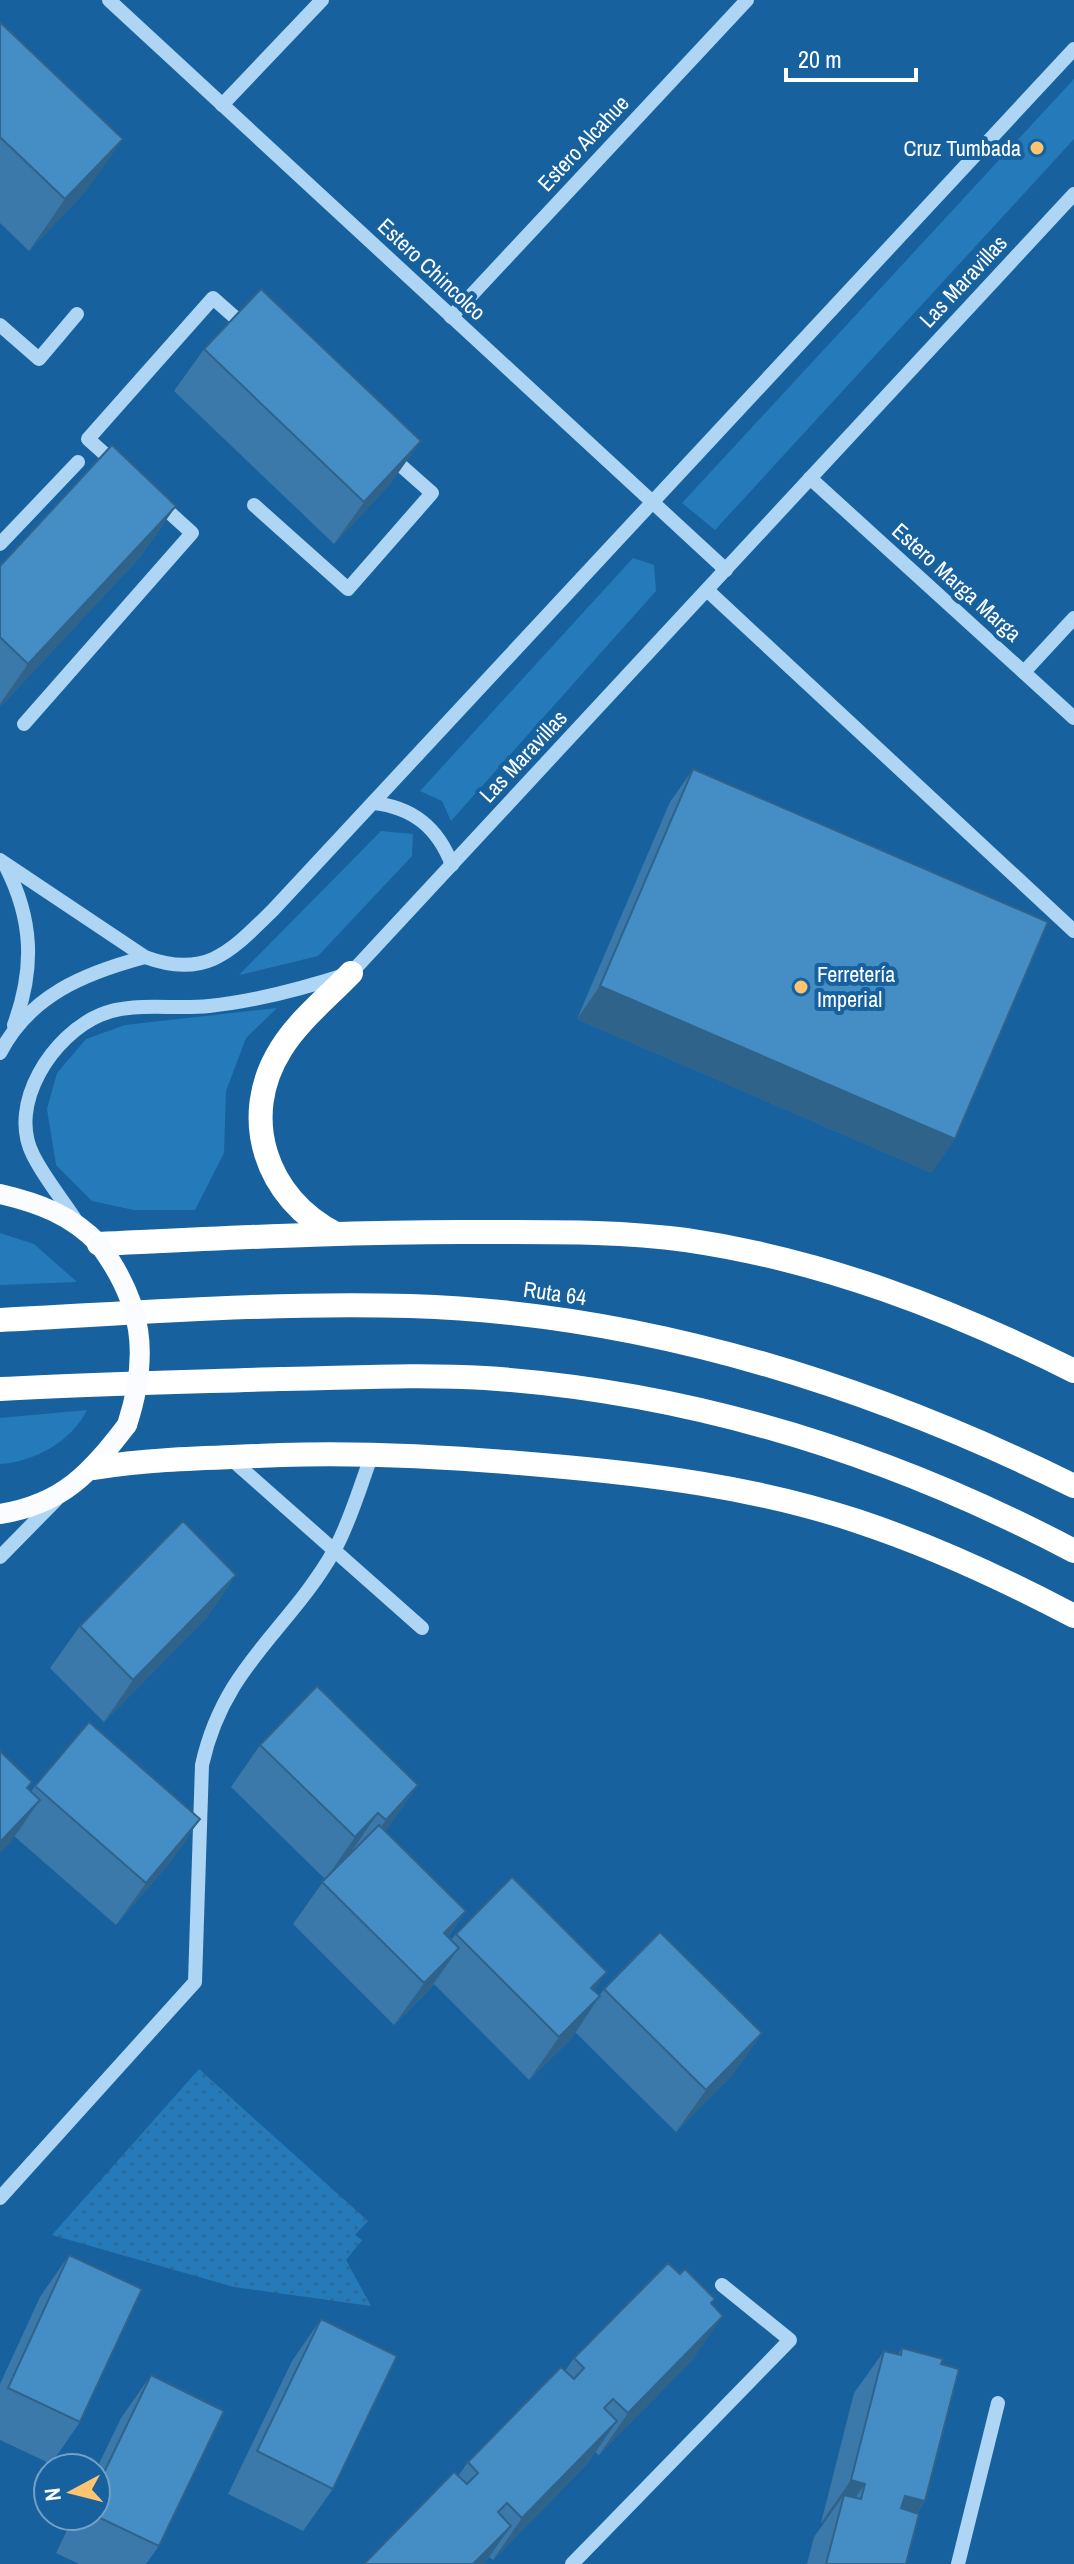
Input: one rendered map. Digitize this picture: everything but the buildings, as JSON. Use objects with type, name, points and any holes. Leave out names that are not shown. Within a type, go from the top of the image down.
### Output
[{"type":"highway","points":[[338,1235],[316,1224],[282,1191],[263,1148],[259,1125],[261,1097],[269,1070],[282,1046],[351,973]]},
{"type":"highway","points":[[99,1244],[338,1235],[605,1232],[699,1243],[845,1276],[910,1297],[999,1333],[1074,1371]]},
{"type":"highway","name":"Ruta 64","points":[[0,1320],[312,1304],[427,1307],[612,1328],[711,1349],[808,1375],[954,1430],[1074,1486]]},
{"type":"highway","points":[[0,1389],[396,1376],[484,1378],[661,1400],[833,1445],[998,1511],[1074,1551]]},
{"type":"highway","points":[[94,1468],[142,1460],[373,1452],[614,1471],[776,1499],[855,1521],[932,1548],[1074,1616]]},
{"type":"main road","points":[[0,1194],[41,1203],[80,1225],[119,1270],[132,1299],[140,1331],[137,1395],[127,1425],[94,1468],[65,1491],[35,1505],[0,1514]]},
{"type":"street","name":"Estero Chincolco","points":[[109,0],[726,570]]},
{"type":"street","points":[[222,105],[322,0]]},
{"type":"street","name":"Estero Alcahue","points":[[451,317],[747,0]]},
{"type":"street","points":[[2,862],[145,957],[166,965],[188,966],[221,957],[273,910],[1074,49]]},
{"type":"street","name":"Las Maravillas","points":[[351,973],[1074,194]]},
{"type":"street","points":[[24,724],[192,533],[88,439],[213,298],[259,339]]},
{"type":"street","points":[[0,325],[39,359],[77,314]]},
{"type":"street","points":[[254,505],[348,589],[432,493],[374,442]]},
{"type":"street","points":[[0,544],[78,462]]},
{"type":"street","name":"Estero Marga Marga","points":[[810,478],[1074,718]]},
{"type":"street","points":[[707,590],[1074,931]]},
{"type":"street","points":[[1024,672],[1074,618]]},
{"type":"street","points":[[373,803],[399,808],[422,820],[440,840],[452,865]]},
{"type":"street","points":[[0,1053],[24,999],[30,943],[18,889],[2,862]]},
{"type":"street","points":[[14,1026],[42,1002],[75,982],[109,967],[145,957]]},
{"type":"street","points":[[80,1225],[32,1153],[28,1127],[30,1100],[37,1075],[66,1037],[83,1024],[123,1008],[165,1009],[251,1001],[351,973]]},
{"type":"street","points":[[0,2198],[195,1982],[202,1765],[207,1740],[234,1682],[335,1548],[373,1452]]},
{"type":"street","points":[[229,1458],[335,1548],[422,1628]]},
{"type":"street","points":[[0,1557],[65,1491]]},
{"type":"street","points":[[572,2564],[790,2340],[722,2285]]},
{"type":"street","points":[[958,2564],[998,2403]]},
{"type":"shaded area","points":[[1074,79],[1074,139],[715,530],[682,503]]},
{"type":"shaded area","points":[[633,558],[654,565],[656,591],[451,821],[442,801],[420,791]]},
{"type":"shaded area","points":[[381,831],[413,834],[412,856],[318,956],[239,975]]},
{"type":"shaded area","points":[[277,1008],[246,1038],[226,1091],[224,1153],[195,1210],[134,1210],[92,1201],[56,1165],[47,1109],[57,1073],[86,1039],[125,1025]]},
{"type":"shaded area","points":[[0,1233],[34,1244],[77,1282],[0,1285]]},
{"type":"shaded area","points":[[87,1410],[72,1431],[51,1448],[26,1459],[0,1464],[0,1418]]},
{"type":"shaded area","points":[[199,2069],[368,2221],[355,2235],[362,2240],[346,2260],[371,2306],[234,2287],[52,2235]]},
{"type":"place","name":"Cruz Tumbada","points":[[1037,148]]},
{"type":"place","name":"Ferretería Imperial","points":[[801,987]]}]
